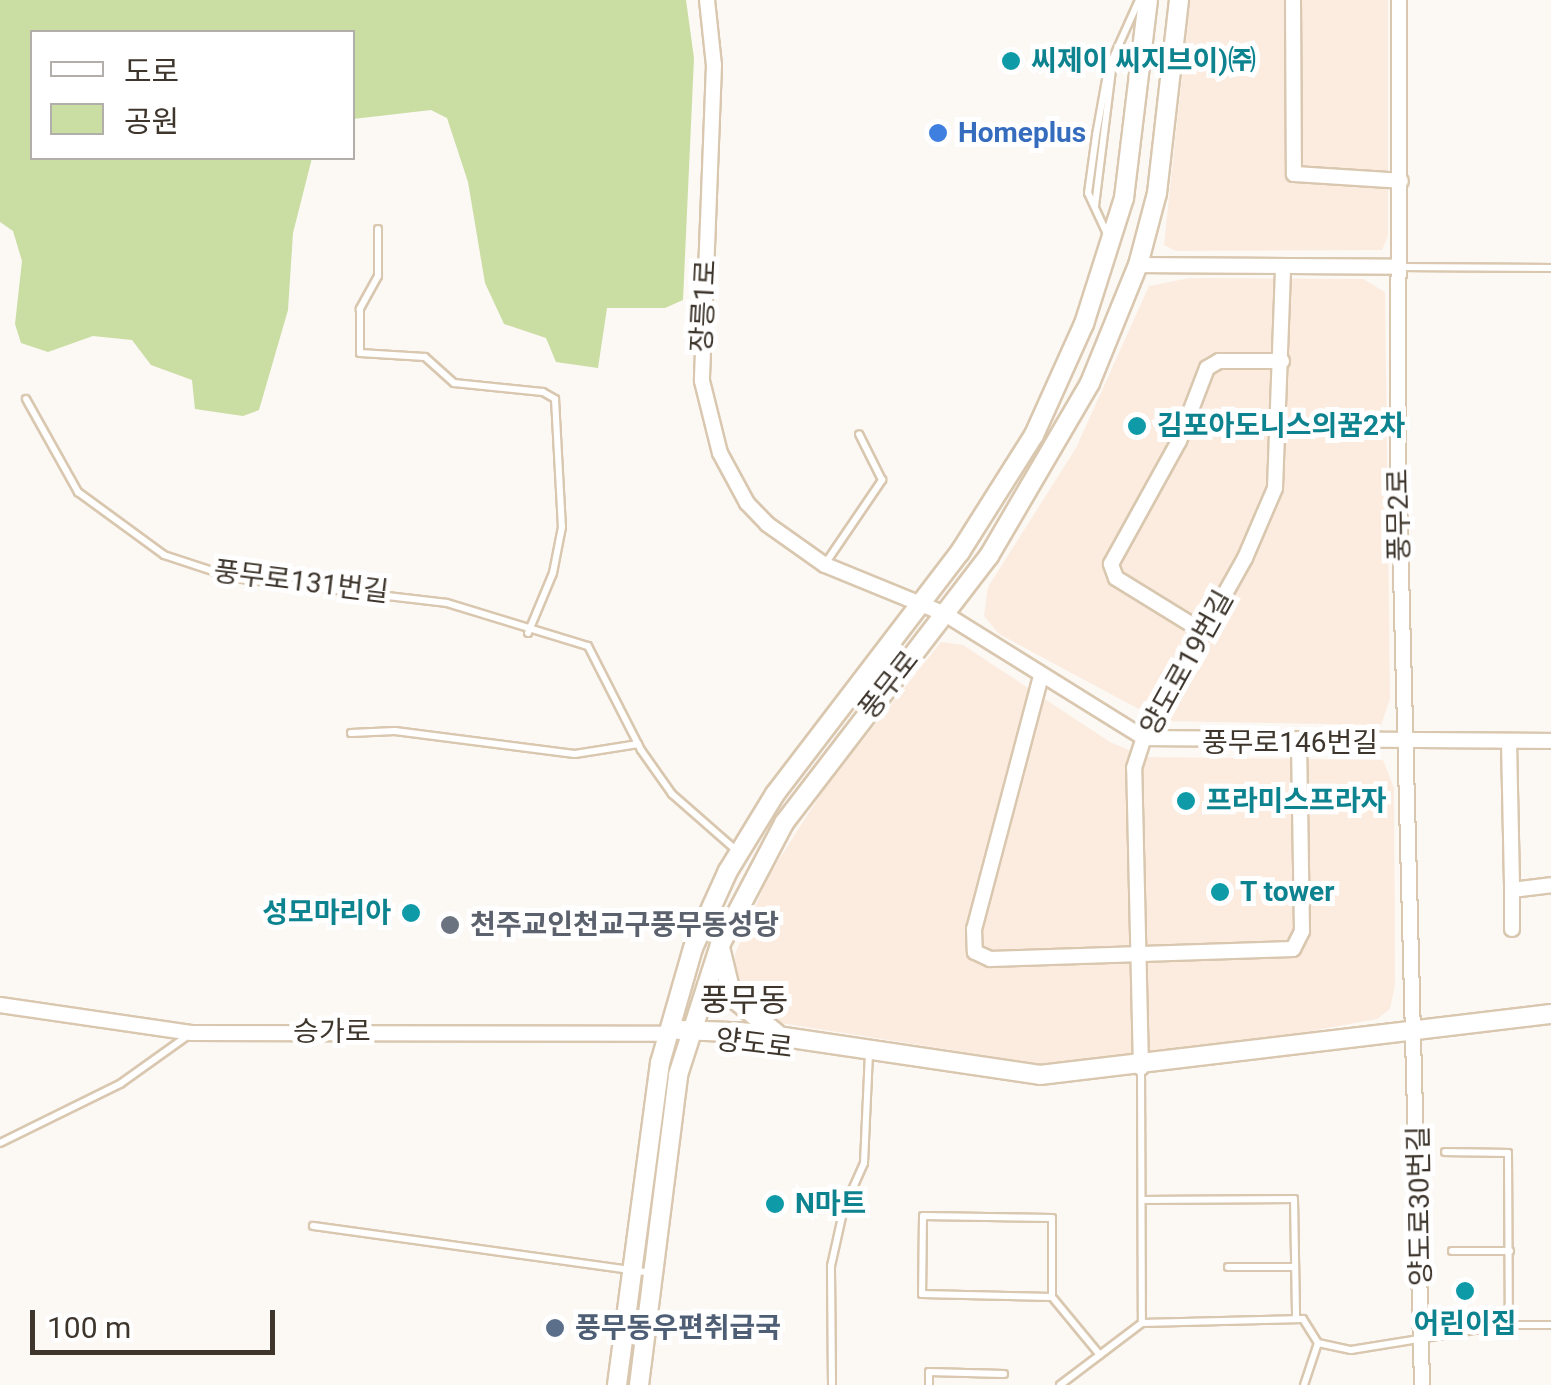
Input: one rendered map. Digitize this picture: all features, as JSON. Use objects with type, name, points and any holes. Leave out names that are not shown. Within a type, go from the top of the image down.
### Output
[{"type":"street","name":"장릉1로","points":[[707,0],[714,65],[701,354],[706,404],[720,453],[746,503],[825,566],[944,614]]},
{"type":"street","name":"풍무로","points":[[618,1385],[665,1034],[693,948],[739,852],[799,761],[920,605],[1034,435],[1111,244],[1135,134],[1148,0]]},
{"type":"street","name":"풍무로","points":[[639,1385],[689,1032],[720,945],[784,823],[944,614],[1049,462],[1138,265],[1168,130],[1179,0]]},
{"type":"street","points":[[1294,0],[1294,174],[1400,181]]},
{"type":"street","name":"풍무2로","points":[[1399,0],[1404,743],[1413,1034]]},
{"type":"street","points":[[1138,265],[1400,268]]},
{"type":"street","name":"양도로19번길","points":[[1141,1072],[1134,778],[1144,738],[1245,558],[1275,488],[1283,266]]},
{"type":"street","points":[[1202,632],[1116,578],[1111,564],[1178,441],[1207,368],[1219,361],[1282,360]]},
{"type":"street","name":"풍무로146번길","points":[[944,614],[1144,738],[1300,743],[1551,741]]},
{"type":"street","points":[[1041,676],[972,946],[979,956],[1007,961],[1137,958],[1277,953],[1298,945],[1300,743]]},
{"type":"street","points":[[1509,742],[1512,929]]},
{"type":"street","points":[[1512,890],[1551,884]]},
{"type":"street","points":[[720,945],[732,996],[750,1017],[786,1038]]},
{"type":"street","name":"승가로","points":[[0,1005],[191,1034],[665,1034]]},
{"type":"street","name":"양도로","points":[[689,1032],[1014,1074],[1141,1072],[1551,1014]]},
{"type":"street","name":"양도로","points":[[1413,1034],[1551,1025]]},
{"type":"street","name":"양도로","points":[[665,1034],[786,1038],[869,1056]]},
{"type":"street","name":"양도로30번길","points":[[1413,1034],[1422,1385]]},
{"type":"lane","points":[[1111,244],[1088,193],[1113,54],[1139,0]]},
{"type":"lane","points":[[1094,207],[1113,102],[1113,54]]},
{"type":"lane","points":[[378,229],[378,276],[360,309],[360,353],[425,357],[454,382],[543,392],[555,399],[562,527],[553,573],[528,632]]},
{"type":"lane","points":[[1400,268],[1551,268]]},
{"type":"lane","name":"풍무로131번길","points":[[26,399],[78,492],[164,555],[234,578],[448,603],[528,632],[588,646],[638,744],[688,812],[739,852]]},
{"type":"lane","points":[[825,566],[845,526],[882,480],[859,434]]},
{"type":"lane","points":[[351,733],[395,732],[575,754],[638,744]]},
{"type":"lane","points":[[0,1144],[120,1084],[191,1034]]},
{"type":"lane","points":[[832,1385],[831,1266],[844,1208],[864,1163],[869,1056]]},
{"type":"lane","points":[[1141,1072],[1142,1323]]},
{"type":"lane","points":[[1446,1152],[1508,1153],[1509,1325]]},
{"type":"lane","points":[[1142,1200],[1294,1199],[1296,1319],[1318,1343],[1351,1350],[1422,1342],[1509,1325],[1551,1324]]},
{"type":"lane","points":[[1052,1297],[922,1294],[923,1216],[1052,1218],[1052,1297],[1100,1354]]},
{"type":"lane","points":[[313,1226],[654,1274]]},
{"type":"lane","points":[[1452,1250],[1510,1250]]},
{"type":"lane","points":[[1228,1267],[1295,1266]]},
{"type":"lane","points":[[1060,1385],[1142,1323],[1296,1319]]},
{"type":"lane","points":[[1304,1385],[1318,1343]]},
{"type":"lane","points":[[929,1385],[929,1372],[1004,1374]]},
{"type":"shaded area","points":[[1190,0],[1388,0],[1388,236],[1382,250],[1176,251],[1164,245]]},
{"type":"shaded area","points":[[1190,278],[1363,279],[1385,292],[1390,699],[1381,725],[1161,721],[999,634],[984,616],[988,587],[1076,448],[1149,286]]},
{"type":"shaded area","points":[[941,642],[963,645],[1110,742],[1146,757],[1383,760],[1394,788],[1395,985],[1390,1009],[1377,1019],[1234,1045],[1047,1065],[774,1022],[735,990],[735,954],[769,875],[826,786]]},
{"type":"green space","points":[[0,0],[686,0],[694,58],[683,300],[665,308],[607,308],[598,368],[556,362],[546,338],[504,324],[485,283],[468,182],[447,118],[431,110],[355,119],[355,30],[30,30],[30,160],[311,160],[293,233],[288,310],[259,410],[243,416],[195,409],[192,380],[151,365],[132,340],[93,336],[48,352],[21,343],[15,324],[22,261],[13,231],[0,222]]},
{"type":"place","name":"씨제이 씨지브이)㈜","points":[[1011,61]]},
{"type":"place","name":"Homeplus","points":[[938,133]]},
{"type":"place","name":"김포아도니스의꿈2차","points":[[1137,426]]},
{"type":"place","name":"프라미스프라자","points":[[1186,801]]},
{"type":"place","name":"T tower","points":[[1220,892]]},
{"type":"place","name":"성모마리아","points":[[411,913]]},
{"type":"place","name":"천주교인천교구풍무동성당","points":[[450,925]]},
{"type":"place","name":"N마트","points":[[775,1204]]},
{"type":"place","name":"어린이집","points":[[1465,1291]]},
{"type":"place","name":"풍무동우편취급국","points":[[555,1328]]},
{"type":"district","name":"풍무동","points":[[744,1000]]}]
